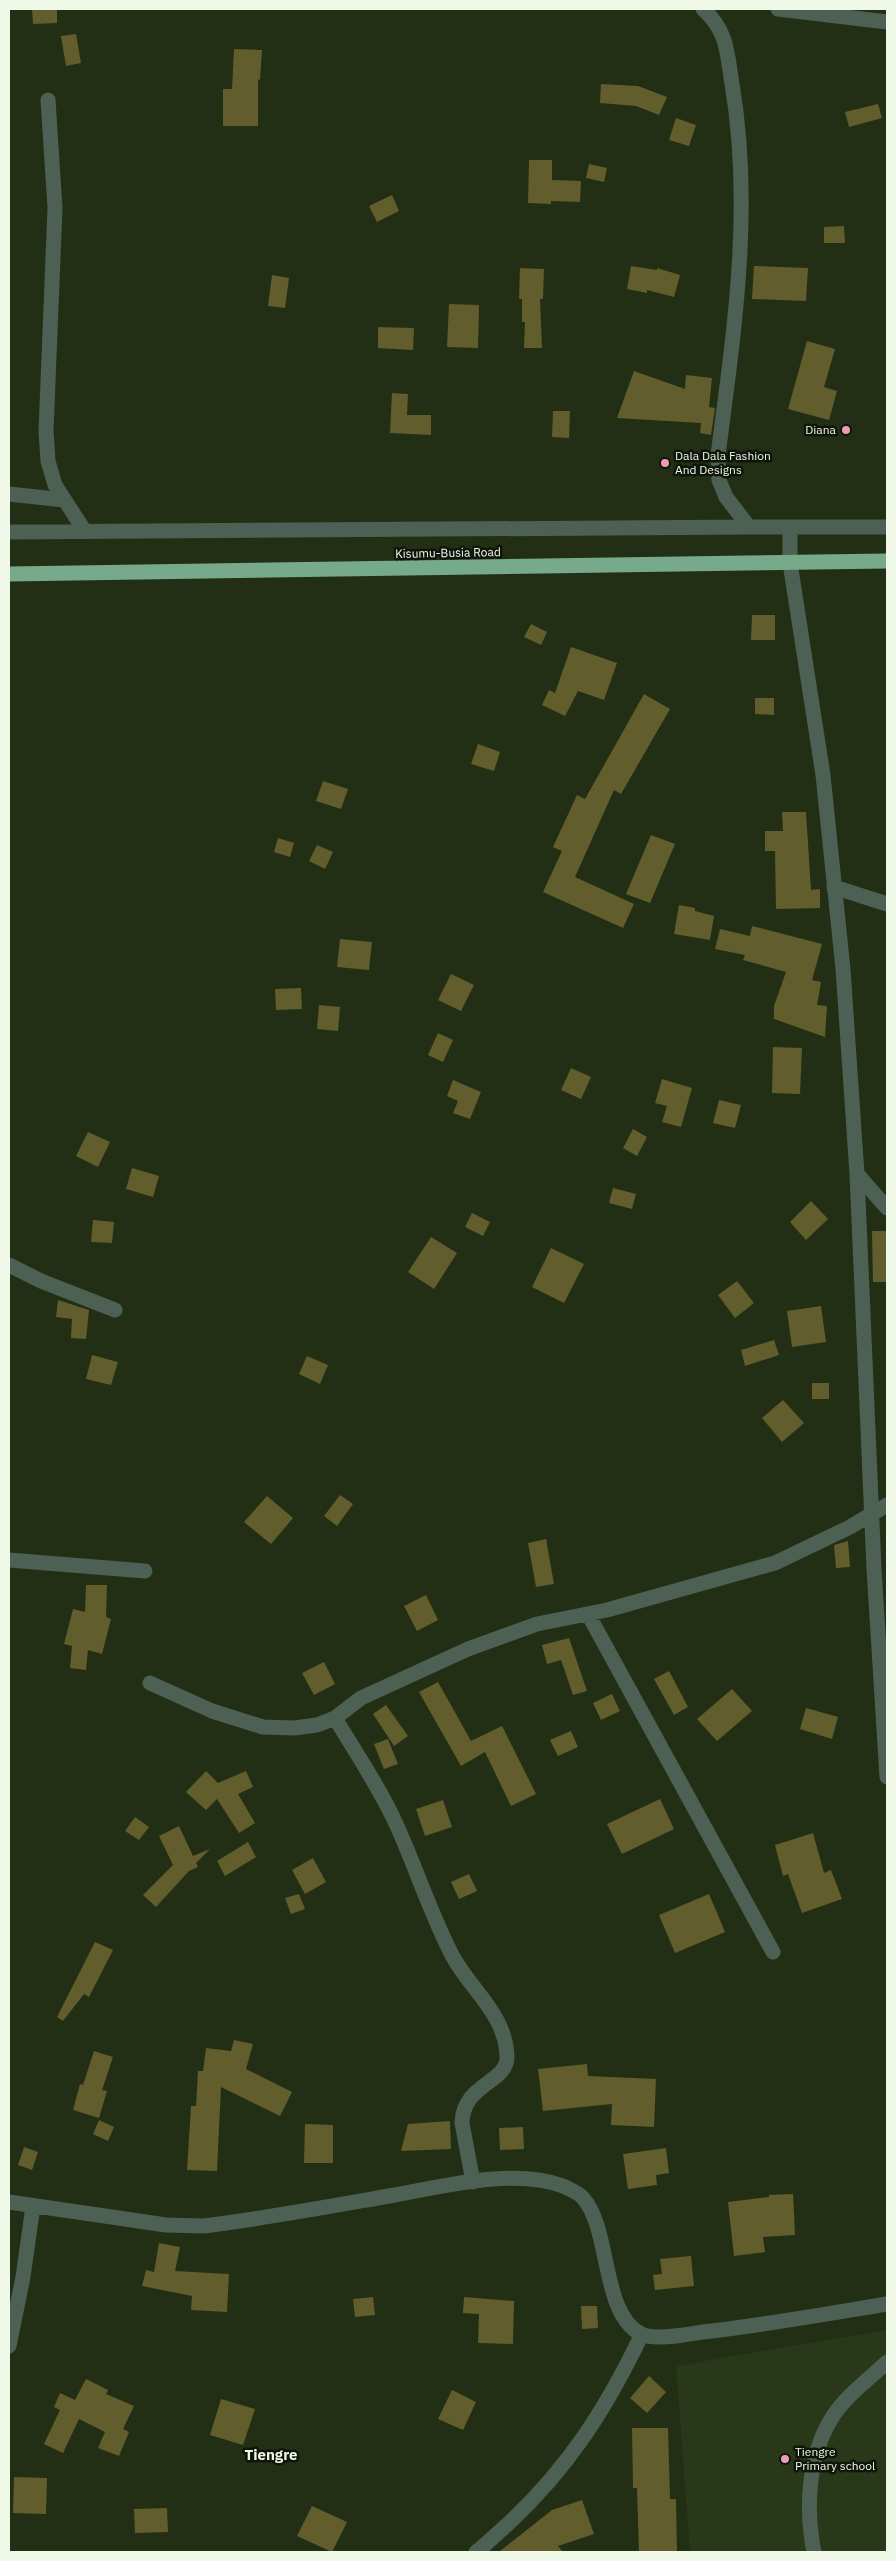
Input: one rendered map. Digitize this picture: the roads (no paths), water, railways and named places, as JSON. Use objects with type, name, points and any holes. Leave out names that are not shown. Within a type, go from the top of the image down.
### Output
[{"type":"highway","name":"Kisumu-Busia Road","points":[[9,574],[887,561]]},
{"type":"street","points":[[703,9],[715,19],[724,34],[738,118],[742,202],[738,298],[718,455],[718,480],[726,497],[749,527]]},
{"type":"street","points":[[778,9],[887,22]]},
{"type":"street","points":[[48,100],[55,208],[46,431],[52,477],[64,500],[84,530]]},
{"type":"street","points":[[9,494],[64,500]]},
{"type":"street","points":[[9,532],[84,530],[887,527]]},
{"type":"street","points":[[790,528],[790,563],[823,775],[843,969],[857,1174],[871,1514],[887,1777]]},
{"type":"street","points":[[834,887],[887,904]]},
{"type":"street","points":[[857,1174],[887,1208]]},
{"type":"street","points":[[9,1265],[41,1281],[115,1310]]},
{"type":"street","points":[[150,1683],[212,1710],[263,1727],[294,1728],[317,1725],[335,1718],[361,1698],[468,1649],[538,1624],[588,1614],[775,1563],[887,1505]]},
{"type":"street","points":[[9,1560],[146,1571]]},
{"type":"street","points":[[588,1614],[773,1952]]},
{"type":"street","points":[[335,1718],[396,1824],[450,1951],[464,1976],[483,1996],[496,2018],[505,2047],[506,2065],[502,2072],[472,2096],[464,2105],[462,2123],[473,2182]]},
{"type":"street","points":[[9,2202],[166,2225],[204,2226],[473,2182],[514,2178],[542,2179],[566,2187],[583,2198],[591,2212],[610,2283],[625,2321],[642,2334],[667,2336],[763,2325],[887,2304]]},
{"type":"street","points":[[9,2346],[23,2277],[33,2206]]},
{"type":"street","points":[[476,2552],[526,2507],[572,2455],[618,2384],[642,2334]]},
{"type":"street","points":[[814,2552],[808,2525],[812,2475],[818,2445],[833,2416],[856,2390],[887,2362]]},
{"type":"place","name":"Diana","points":[[846,430]]},
{"type":"place","name":"Dala Dala Fashion And Designs","points":[[665,463]]},
{"type":"place","name":"Tiengre Primary school","points":[[785,2459]]},
{"type":"district","name":"Tiengre","points":[[271,2455]]}]
